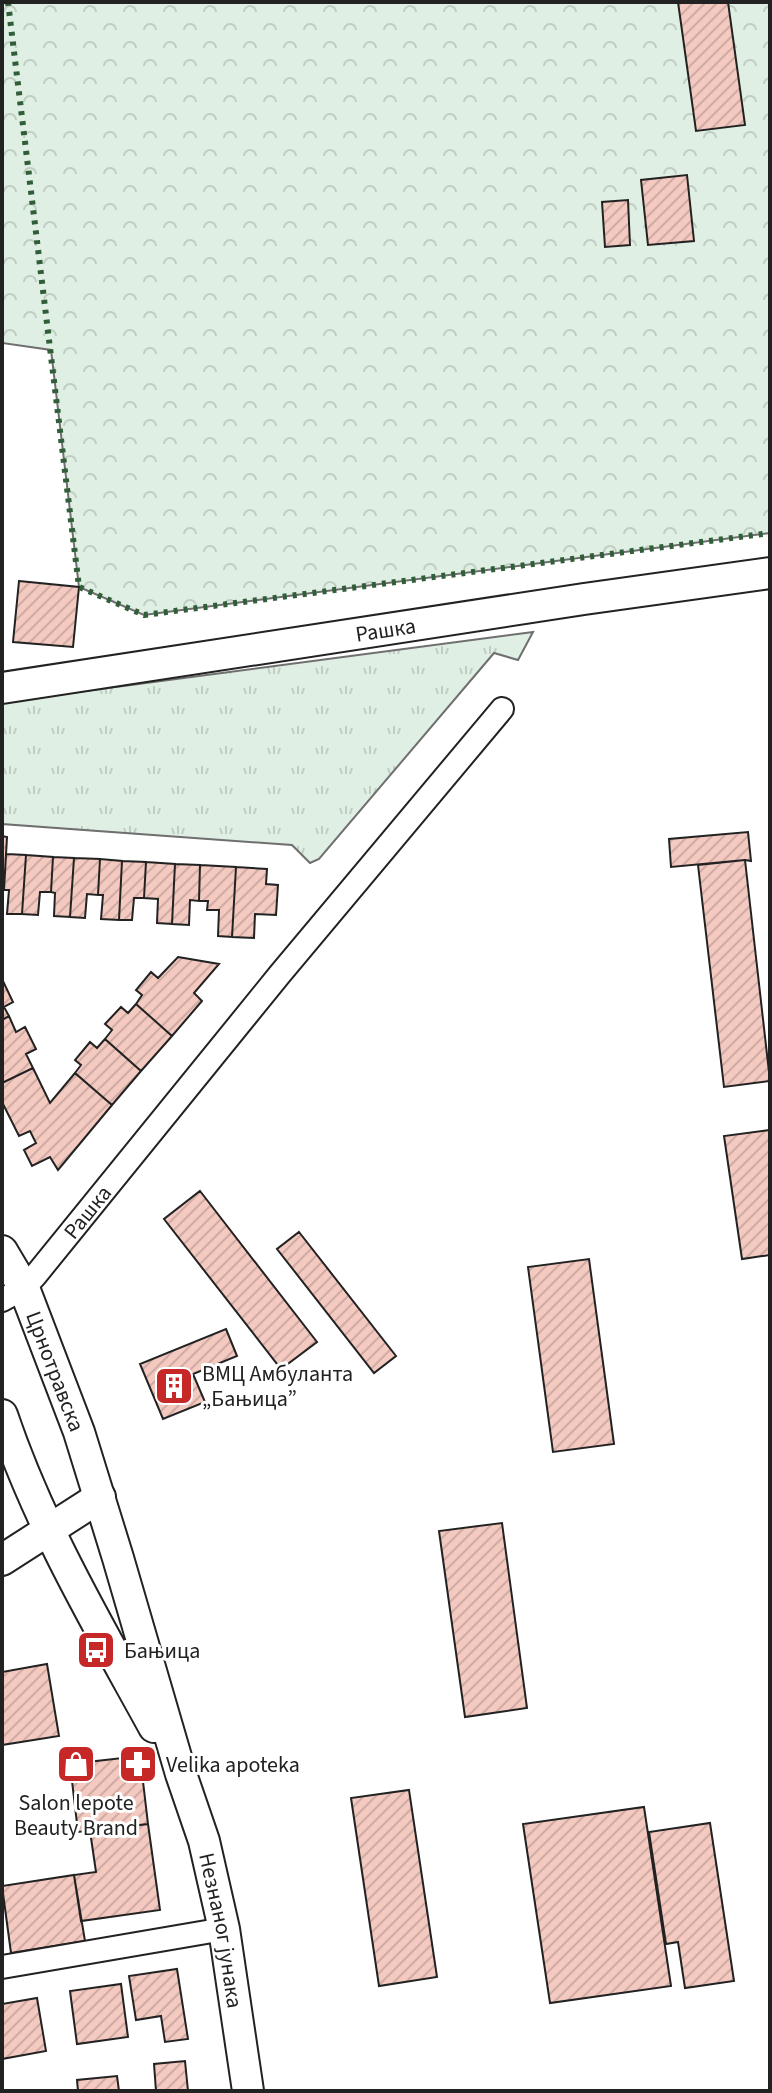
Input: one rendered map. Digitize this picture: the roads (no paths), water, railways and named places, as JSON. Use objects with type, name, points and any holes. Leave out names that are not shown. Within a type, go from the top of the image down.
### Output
[{"type":"main road","name":"Рашка","points":[[2,688],[770,573]]},
{"type":"main road","name":"Црнотравска","points":[[2,1251],[13,1294],[69,1405],[100,1497]]},
{"type":"main road","points":[[2,1415],[16,1457],[48,1529]]},
{"type":"main road","points":[[2,1560],[100,1497]]},
{"type":"main road","name":"Незнаног јунака","points":[[100,1497],[181,1774],[204,1841],[224,1929],[248,2091]]},
{"type":"main road","name":"Незнаног јунака","points":[[48,1529],[181,1774]]},
{"type":"street","name":"Рашка","points":[[13,1294],[502,709]]},
{"type":"street","points":[[2,1967],[224,1929]]},
{"type":"place","name":"ВМЦ Амбуланта „Бањица”","points":[[174,1386]]},
{"type":"place","name":"Бањица","points":[[96,1650]]},
{"type":"place","name":"Salon lepote Beauty Brand","points":[[76,1764]]},
{"type":"place","name":"Velika apoteka","points":[[138,1764]]}]
